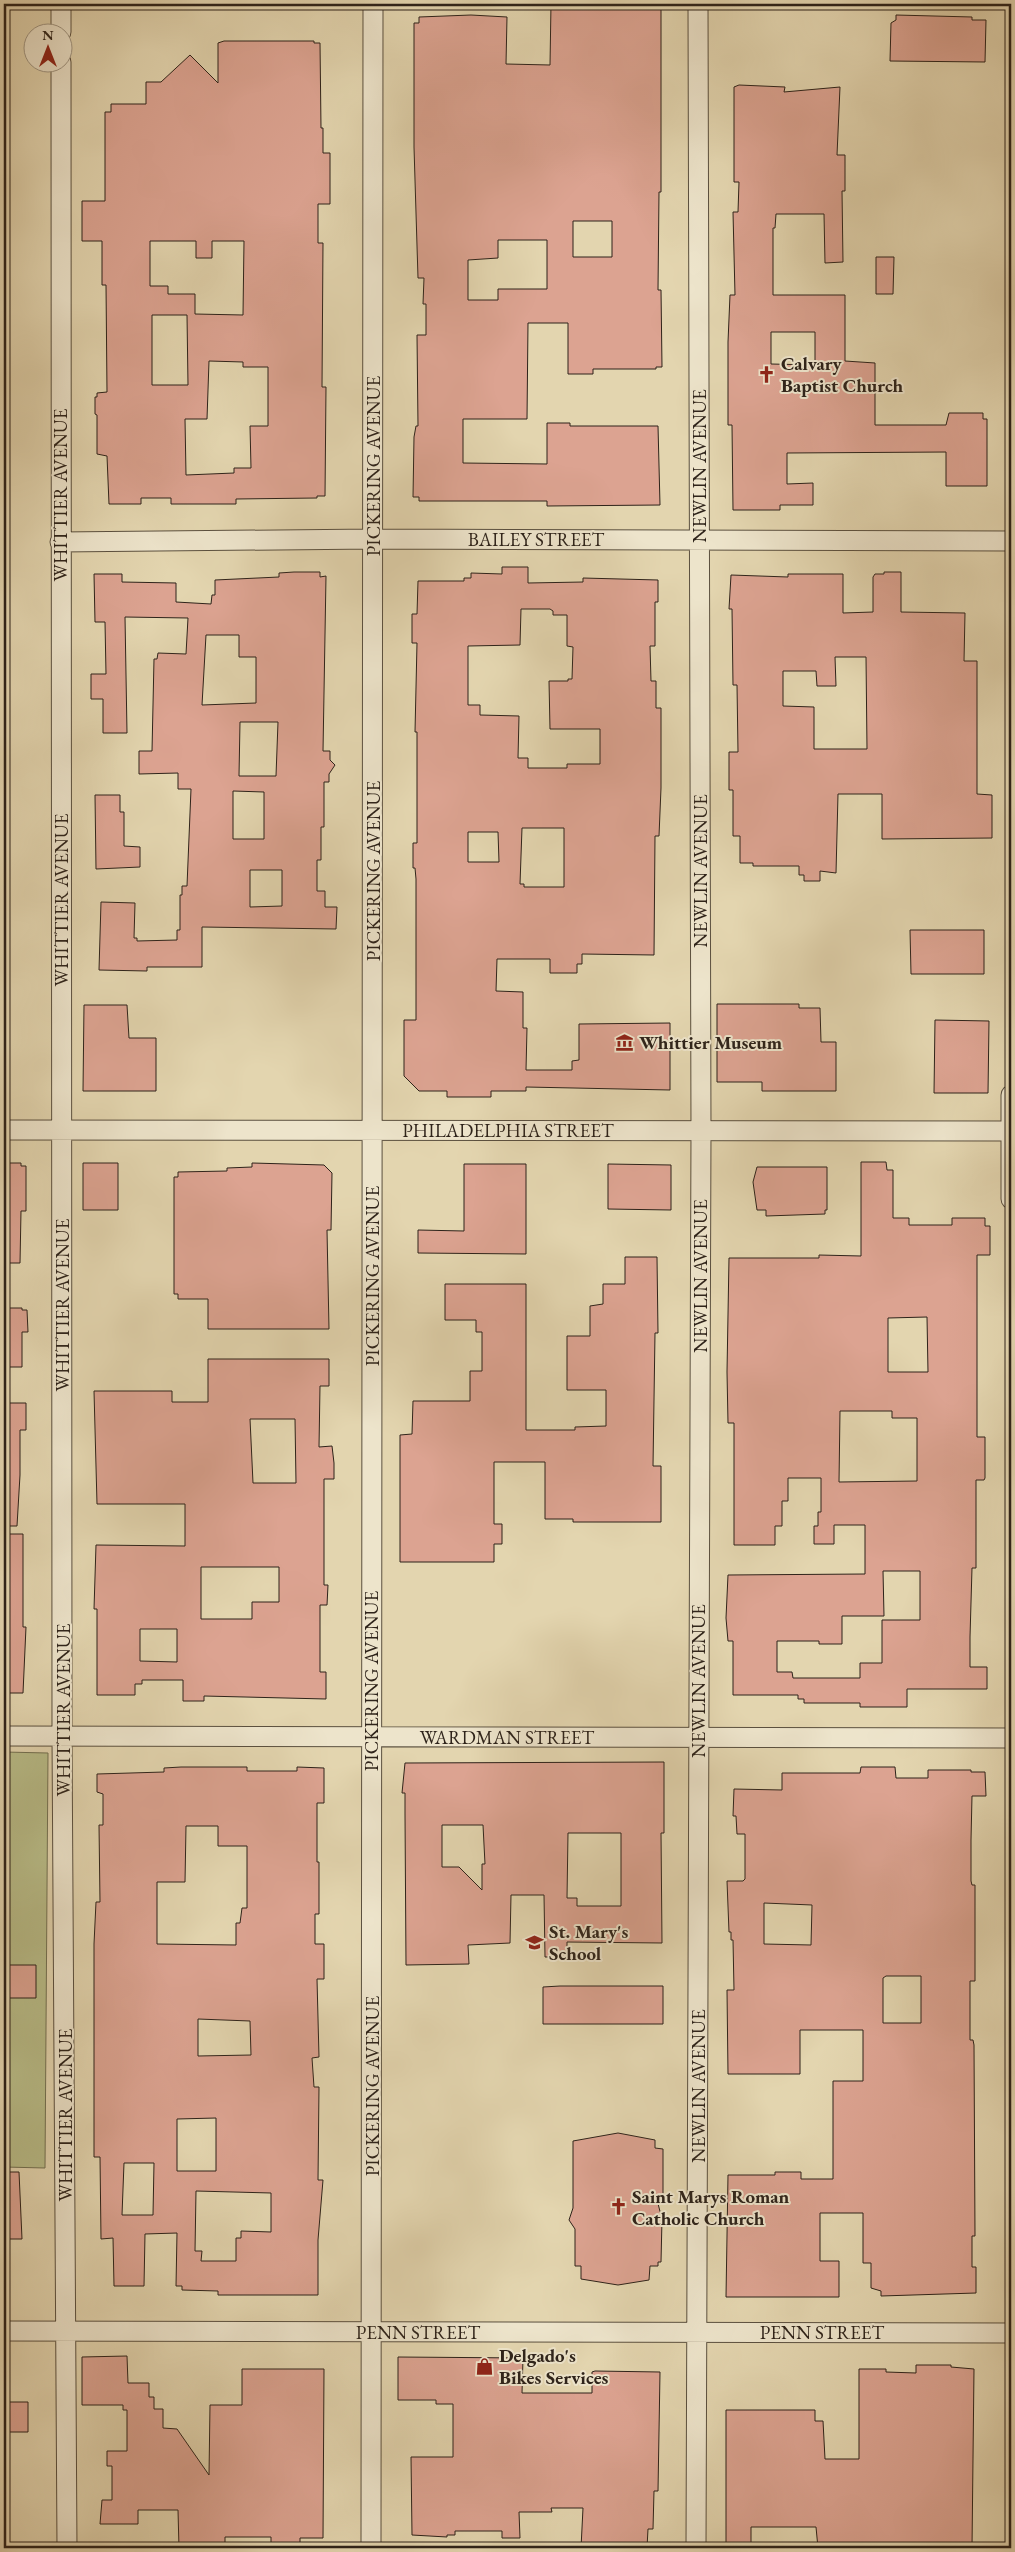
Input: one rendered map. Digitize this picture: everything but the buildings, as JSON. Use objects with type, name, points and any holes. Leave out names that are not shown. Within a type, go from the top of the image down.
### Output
[{"type":"street","points":[[61,4],[61,22]]},
{"type":"street","name":"PICKERING AVENUE","points":[[372,2548],[373,2331],[370,1738],[373,4]]},
{"type":"street","name":"NEWLIN AVENUE","points":[[696,2548],[698,2332],[697,1736],[701,1131],[698,4]]},
{"type":"street","name":"WHITTIER AVENUE","points":[[61,72],[62,1736],[67,2548]]},
{"type":"street","name":"BAILEY STREET","points":[[60,542],[373,539],[1011,541]]},
{"type":"street","points":[[1011,1095],[1011,1199]]},
{"type":"street","name":"PHILADELPHIA STREET","points":[[4,1130],[1011,1131]]},
{"type":"street","name":"WARDMAN STREET","points":[[4,1736],[1011,1738]]},
{"type":"street","name":"PENN STREET","points":[[4,2331],[1011,2333]]},
{"type":"green space","points":[[4,1752],[48,1753],[45,2168],[4,2167]]},
{"type":"place","name":"Calvary Baptist Church","points":[[767,374]]},
{"type":"place","name":"Whittier Museum","points":[[625,1042]]},
{"type":"place","name":"St. Mary's School","points":[[535,1942]]},
{"type":"place","name":"Saint Marys Roman Catholic Church","points":[[618,2207]]},
{"type":"place","name":"Delgado's Bikes Services","points":[[485,2366]]}]
